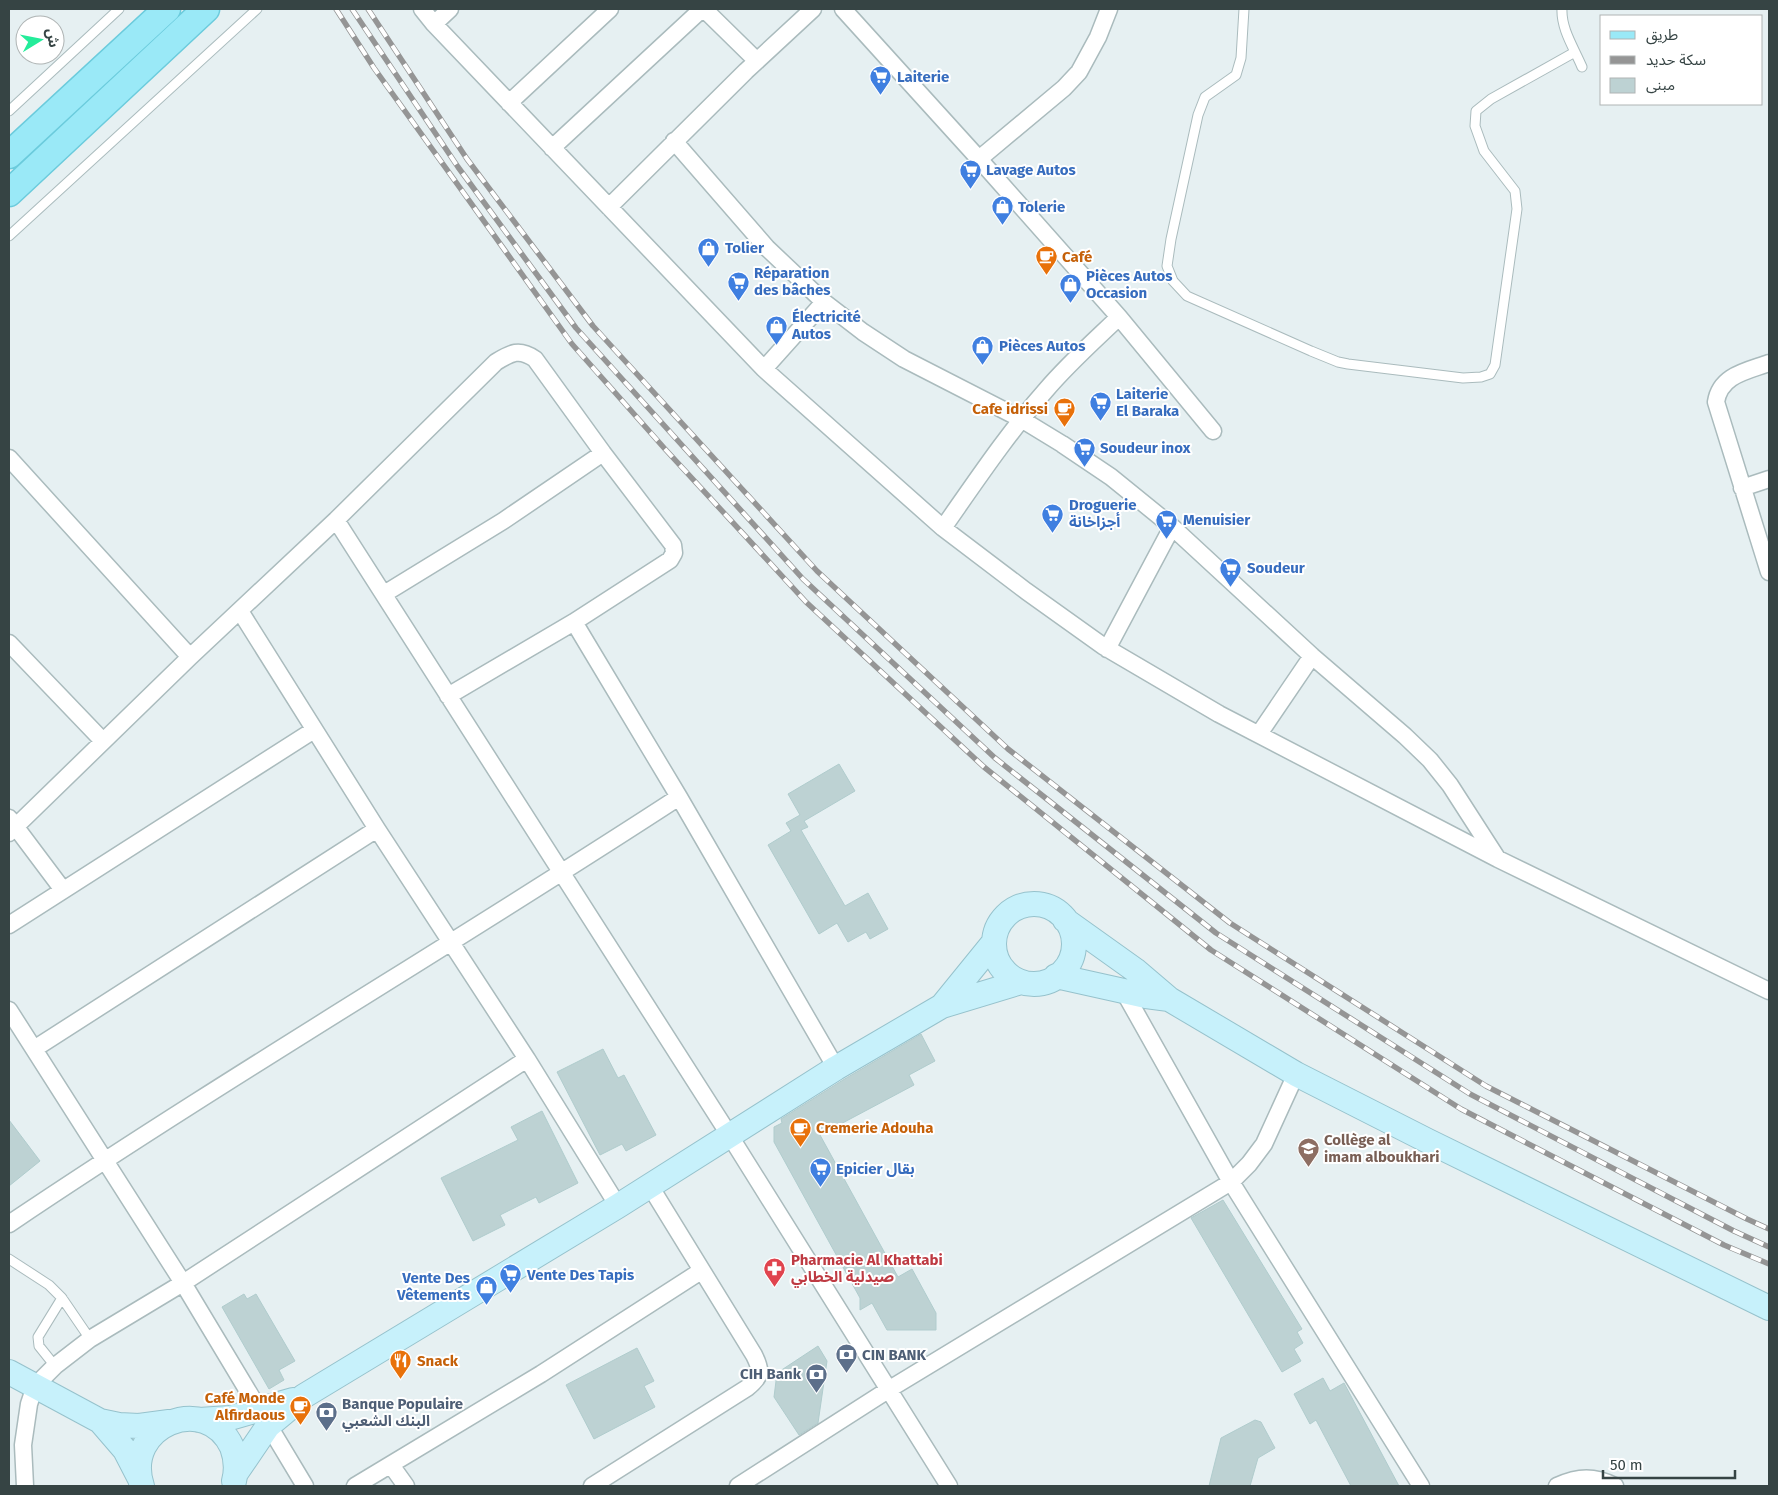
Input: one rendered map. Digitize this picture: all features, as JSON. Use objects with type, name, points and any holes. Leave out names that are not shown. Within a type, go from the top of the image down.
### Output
[{"type":"main road","points":[[9,155],[167,9]]},
{"type":"main road","points":[[9,194],[206,9]]},
{"type":"street","points":[[422,9],[509,103],[764,369],[943,528],[1026,591],[1106,649],[1219,714],[1498,859],[1769,991]]},
{"type":"street","points":[[434,24],[450,9]]},
{"type":"street","points":[[509,103],[610,9]]},
{"type":"street","points":[[552,148],[703,9],[757,61]]},
{"type":"street","points":[[609,207],[674,141],[813,9]]},
{"type":"street","points":[[844,9],[1119,318],[1213,432]]},
{"type":"street","points":[[979,159],[1064,88],[1074,77],[1089,56],[1109,9]]},
{"type":"street","points":[[674,141],[767,248],[824,302],[863,332],[904,359],[1021,420],[1062,444],[1111,476],[1172,527],[1312,656],[1430,760],[1456,793],[1498,859]]},
{"type":"street","points":[[764,369],[824,302]]},
{"type":"street","points":[[943,528],[1021,420],[1064,370],[1119,318]]},
{"type":"street","points":[[63,890],[11,826],[336,520],[496,362],[518,352],[527,353],[535,359],[673,545],[674,553],[670,560],[574,622],[448,696]]},
{"type":"street","points":[[1768,562],[1742,488],[1716,402],[1718,392],[1725,382],[1739,374],[1769,363]]},
{"type":"street","points":[[384,594],[503,521],[603,453]]},
{"type":"street","points":[[9,458],[190,657]]},
{"type":"street","points":[[1742,488],[1769,479]]},
{"type":"street","points":[[336,520],[730,1136],[949,1486]]},
{"type":"street","points":[[1106,649],[1172,527]]},
{"type":"street","points":[[240,610],[377,829],[527,1059],[618,1206]]},
{"type":"street","points":[[574,622],[680,797],[836,1068]]},
{"type":"street","points":[[9,642],[102,740]]},
{"type":"street","points":[[1259,734],[1312,656]]},
{"type":"street","points":[[9,925],[314,730]]},
{"type":"street","points":[[12,1218],[261,1060],[561,874],[680,797]]},
{"type":"street","points":[[34,1049],[377,829]]},
{"type":"street","points":[[1065,920],[1073,936],[1073,949],[1069,962],[1056,976],[1036,984],[1021,982],[1011,977],[1000,966],[994,951],[995,933],[1000,921],[1010,911],[1022,905],[1044,905],[1059,913],[1065,920],[1135,970],[1169,999],[1296,1074],[1445,1150],[1769,1308]]},
{"type":"street","points":[[942,1006],[994,942]]},
{"type":"street","points":[[1056,976],[1146,996],[1169,999]]},
{"type":"street","points":[[9,1372],[100,1421],[119,1425],[139,1426],[187,1419],[263,1418],[304,1396],[618,1206],[836,1068],[942,1006],[1021,982]]},
{"type":"street","points":[[1123,990],[1231,1182],[1421,1486]]},
{"type":"street","points":[[9,1010],[183,1284],[305,1486]]},
{"type":"street","points":[[25,1486],[23,1462],[24,1430],[30,1404],[35,1386],[55,1366],[90,1339],[183,1284],[527,1059]]},
{"type":"street","points":[[738,1486],[888,1390],[1231,1182],[1249,1164],[1264,1144],[1296,1074]]},
{"type":"street","points":[[592,1486],[748,1388],[758,1377],[760,1370],[758,1363],[650,1186]]},
{"type":"street","points":[[355,1486],[541,1374],[701,1271]]},
{"type":"street","points":[[234,1480],[263,1418]]},
{"type":"street","points":[[199,1420],[214,1426],[230,1443],[235,1458],[234,1480]]},
{"type":"street","points":[[100,1421],[125,1450],[142,1484]]},
{"type":"street","points":[[142,1484],[139,1464],[145,1444],[160,1428],[174,1421]]},
{"type":"street","points":[[391,1465],[406,1486]]},
{"type":"street","points":[[1557,1486],[1575,1480],[1591,1478],[1599,1479],[1615,1486]]},
{"type":"lane","points":[[9,112],[117,9]]},
{"type":"lane","points":[[9,236],[257,9]]},
{"type":"lane","points":[[1244,9],[1241,58],[1236,75],[1205,97],[1198,115],[1171,239],[1168,266],[1174,281],[1187,296],[1311,351],[1348,364],[1463,378],[1480,377],[1490,374],[1495,365],[1517,209],[1515,191],[1484,151],[1475,126],[1476,111],[1491,99],[1575,52]]},
{"type":"lane","points":[[1562,9],[1566,31],[1582,67]]},
{"type":"lane","points":[[9,1259],[49,1285],[62,1298],[90,1339]]},
{"type":"lane","points":[[55,1366],[39,1346],[38,1337],[62,1298]]},
{"type":"building","points":[[839,764],[855,791],[804,821],[808,827],[801,830],[845,906],[868,893],[888,929],[870,939],[866,932],[848,942],[837,923],[819,934],[768,845],[791,831],[786,823],[800,815],[788,794]]},
{"type":"building","points":[[921,1034],[935,1061],[909,1075],[914,1085],[820,1135],[898,1277],[912,1269],[936,1313],[936,1330],[887,1330],[872,1303],[860,1310],[860,1298],[774,1142],[774,1127],[782,1123],[781,1119]]},
{"type":"building","points":[[603,1049],[618,1078],[624,1075],[656,1135],[626,1151],[622,1144],[600,1155],[557,1072]]},
{"type":"building","points":[[542,1111],[578,1183],[539,1203],[536,1197],[500,1215],[505,1225],[473,1241],[441,1178],[518,1140],[511,1127]]},
{"type":"building","points":[[9,1120],[40,1161],[9,1186]]},
{"type":"building","points":[[1223,1200],[1302,1329],[1297,1332],[1303,1343],[1294,1349],[1301,1361],[1282,1372],[1191,1218]]},
{"type":"building","points":[[244,1294],[247,1299],[256,1294],[295,1361],[279,1370],[284,1380],[269,1389],[222,1307]]},
{"type":"building","points":[[818,1346],[827,1361],[818,1423],[799,1435],[774,1397],[777,1373]]},
{"type":"building","points":[[637,1348],[654,1381],[644,1386],[655,1407],[594,1439],[566,1385]]},
{"type":"building","points":[[1323,1378],[1330,1391],[1344,1383],[1399,1486],[1351,1486],[1316,1420],[1310,1424],[1294,1394]]},
{"type":"building","points":[[1255,1420],[1261,1422],[1275,1448],[1258,1458],[1250,1486],[1209,1486],[1221,1438]]},
{"type":"railway","points":[[336,9],[374,68],[572,344],[665,449],[806,602],[984,767],[1211,950],[1461,1109],[1724,1245],[1769,1264]]},
{"type":"railway","points":[[352,9],[458,167],[576,328],[803,579],[995,758],[1216,933],[1470,1094],[1734,1231],[1769,1247]]},
{"type":"railway","points":[[368,9],[467,159],[593,326],[817,571],[1008,749],[1230,923],[1486,1086],[1769,1229]]},
{"type":"place","name":"Laiterie","points":[[881,96]]},
{"type":"place","name":"Lavage Autos","points":[[970,189]]},
{"type":"place","name":"Tolerie","points":[[1002,226]]},
{"type":"place","name":"Tolier","points":[[709,267]]},
{"type":"place","name":"Café","points":[[1046,276]]},
{"type":"place","name":"Réparation des bâches","points":[[738,301]]},
{"type":"place","name":"Pièces Autos Occasion","points":[[1070,304]]},
{"type":"place","name":"Électricité Autos","points":[[776,345]]},
{"type":"place","name":"Pièces Autos","points":[[983,365]]},
{"type":"place","name":"Laiterie El Baraka","points":[[1100,422]]},
{"type":"place","name":"Cafe idrissi","points":[[1064,428]]},
{"type":"place","name":"Soudeur inox","points":[[1084,467]]},
{"type":"place","name":"Droguerie أجزاخانة","points":[[1053,533]]},
{"type":"place","name":"Menuisier","points":[[1167,539]]},
{"type":"place","name":"Soudeur","points":[[1231,587]]},
{"type":"place","name":"Cremerie Adouha","points":[[800,1147]]},
{"type":"place","name":"Collège al imam alboukhari","points":[[1308,1168]]},
{"type":"place","name":"Epicier بقال","points":[[820,1188]]},
{"type":"place","name":"Pharmacie Al Khattabi صيدلية الخطابي","points":[[775,1288]]},
{"type":"place","name":"Vente Des Tapis","points":[[511,1294]]},
{"type":"place","name":"Vente Des Vêtements","points":[[486,1306]]},
{"type":"place","name":"CIN BANK","points":[[846,1374]]},
{"type":"place","name":"Snack","points":[[401,1380]]},
{"type":"place","name":"CIH Bank","points":[[817,1393]]},
{"type":"place","name":"Café Monde Alfirdaous","points":[[301,1426]]},
{"type":"place","name":"Banque Populaire البنك الشعبي","points":[[326,1432]]}]
